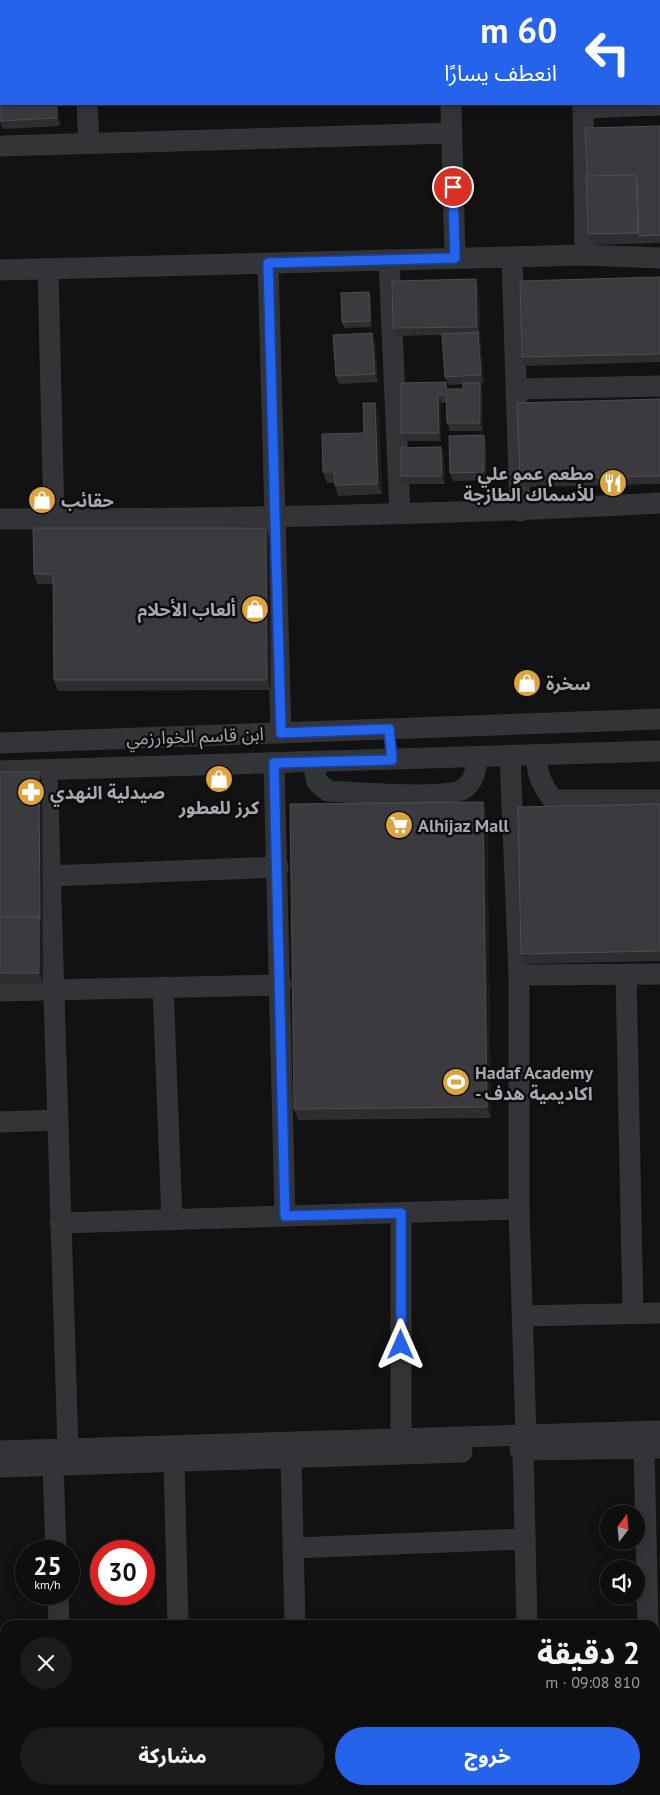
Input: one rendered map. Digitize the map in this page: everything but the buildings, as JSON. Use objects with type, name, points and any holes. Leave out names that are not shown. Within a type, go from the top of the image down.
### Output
[{"type":"street","points":[[87,105],[89,144]]},
{"type":"street","points":[[451,105],[455,258]]},
{"type":"street","points":[[585,255],[583,106],[660,105]]},
{"type":"street","points":[[0,146],[452,133]]},
{"type":"street","points":[[0,270],[585,255],[660,258]]},
{"type":"street","points":[[512,257],[520,511]]},
{"type":"street","points":[[389,260],[400,514]]},
{"type":"street","points":[[268,263],[277,517],[281,733]]},
{"type":"street","points":[[48,269],[54,519]]},
{"type":"street","points":[[516,389],[660,386]]},
{"type":"street","points":[[0,519],[277,517],[520,511],[660,503]]},
{"type":"street","name":"ابن قاسم الخوارزمي","points":[[0,742],[660,719]]},
{"type":"street","points":[[389,729],[392,760]]},
{"type":"street","name":"ابن قاسم الخوارزمي","points":[[0,771],[660,752]]},
{"type":"street","points":[[537,755],[536,769],[541,783],[553,800],[660,800]]},
{"type":"street","points":[[510,756],[519,975],[519,1209],[525,1443],[527,1620]]},
{"type":"street","points":[[313,762],[317,782],[328,791],[441,795],[463,790],[472,781],[476,770],[477,757]]},
{"type":"street","points":[[274,763],[281,985],[285,1216]]},
{"type":"street","points":[[47,770],[68,1448]]},
{"type":"street","points":[[50,876],[278,867]]},
{"type":"street","points":[[626,974],[633,1313]]},
{"type":"street","points":[[519,975],[660,974]]},
{"type":"street","points":[[0,991],[281,985]]},
{"type":"street","points":[[163,987],[172,1220]]},
{"type":"street","points":[[0,1122],[57,1120]]},
{"type":"street","points":[[60,1224],[519,1209]]},
{"type":"street","points":[[401,1213],[401,1439]]},
{"type":"street","points":[[522,1316],[660,1313]]},
{"type":"street","points":[[0,1467],[291,1457],[525,1443],[660,1431]]},
{"type":"street","points":[[0,1451],[401,1439],[652,1448],[653,1561],[648,1620]]},
{"type":"street","points":[[291,1457],[295,1620]]},
{"type":"street","points":[[174,1461],[178,1620]]},
{"type":"street","points":[[53,1465],[56,1540]]},
{"type":"street","points":[[293,1548],[525,1540]]},
{"type":"street","points":[[58,1605],[58,1620]]},
{"type":"place","name":"مطعم عمو علي للأسماك الطازجة","points":[[613,483]]},
{"type":"place","name":"حقائب","points":[[42,500]]},
{"type":"place","name":"ألعاب الأحلام","points":[[255,609]]},
{"type":"place","name":"سخرة","points":[[527,683]]},
{"type":"place","name":"كرز للعطور","points":[[219,779]]},
{"type":"place","name":"صيدلية النهدي","points":[[31,792]]},
{"type":"place","name":"Alhijaz Mall","points":[[399,825]]},
{"type":"place","name":"Hadaf Academy - اكاديمية هدف","points":[[456,1082]]},
{"type":"route","points":[[401,1345],[401,1213],[285,1216],[281,985],[274,763],[392,760],[389,729],[281,733],[277,517],[268,263],[455,258],[453,187]]}]
